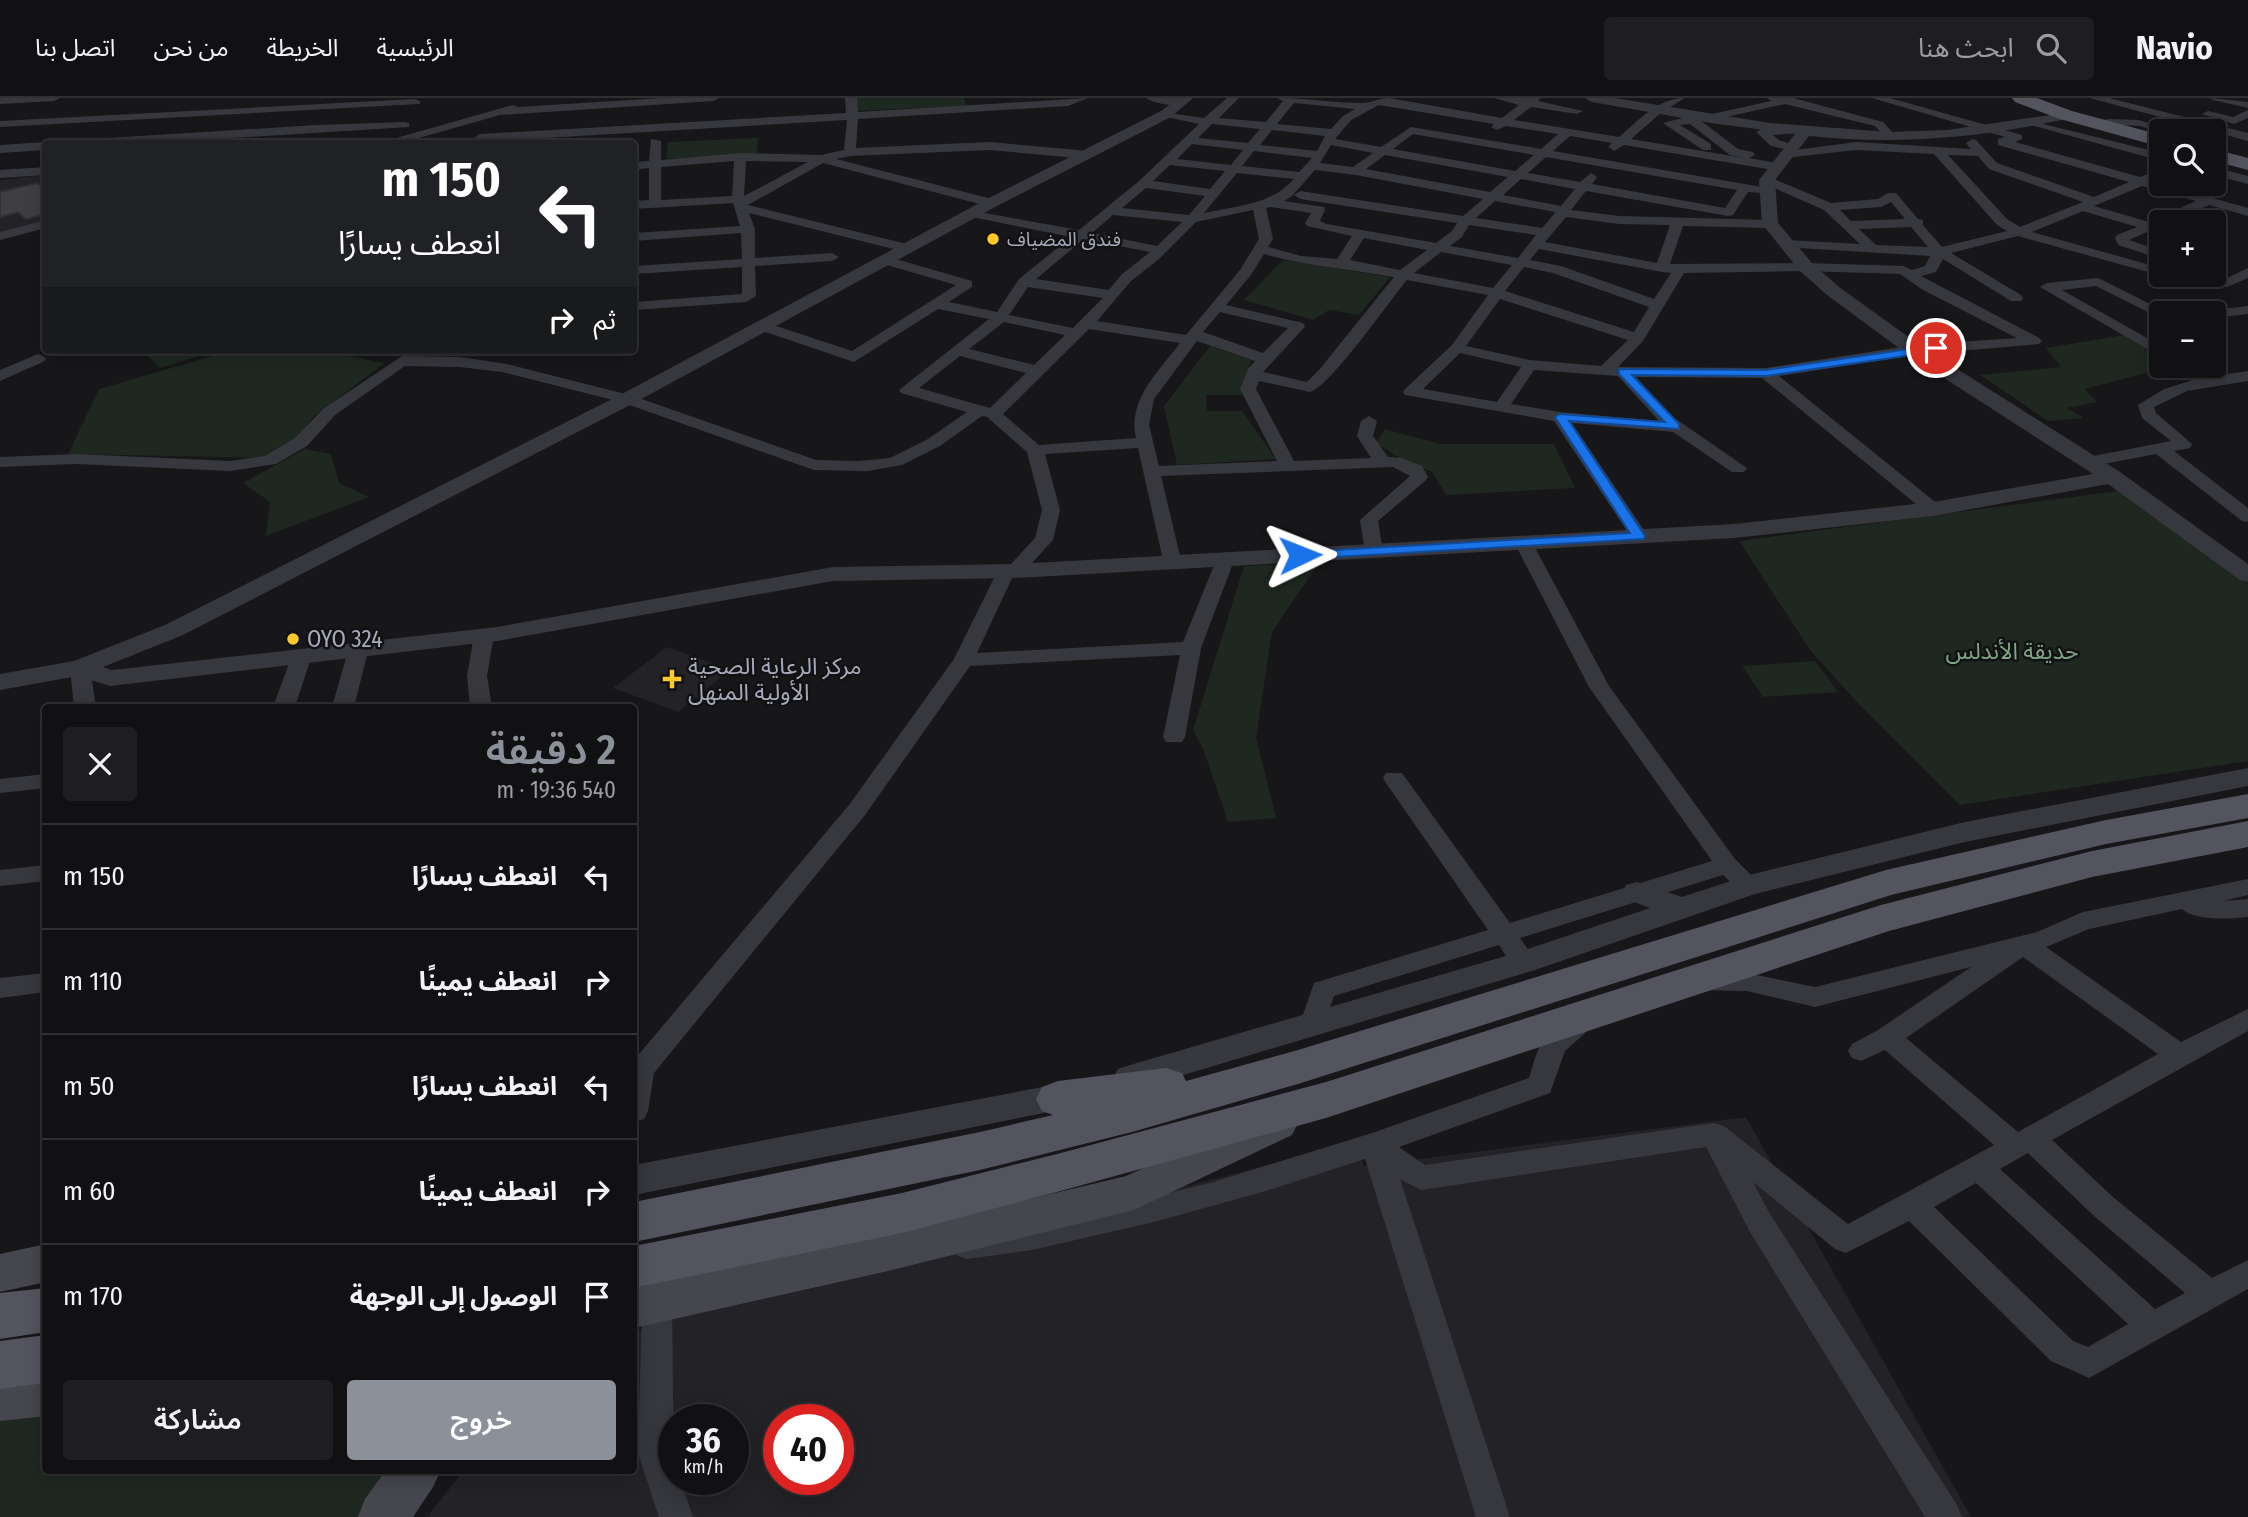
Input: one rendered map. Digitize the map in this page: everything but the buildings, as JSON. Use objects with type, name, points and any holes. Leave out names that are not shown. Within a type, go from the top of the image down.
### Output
[{"type":"main road","points":[[2021,98],[2149,137]]},
{"type":"main road","points":[[2039,98],[2074,114],[2149,133]]},
{"type":"main road","points":[[2226,152],[2248,158]]},
{"type":"main road","points":[[2226,158],[2248,164]]},
{"type":"main road","points":[[664,1232],[1132,1114],[1298,1067],[1886,883],[2106,832],[2248,806]]},
{"type":"main road","points":[[664,1232],[902,1213],[1326,1100],[1881,919],[2092,864],[2248,834]]},
{"type":"main road","points":[[1058,1099],[1298,1067]]},
{"type":"main road","points":[[639,1299],[888,1252],[1134,1192],[1326,1100]]},
{"type":"main road","points":[[639,1299],[664,1232]]},
{"type":"main road","points":[[0,1273],[42,1264]]},
{"type":"main road","points":[[0,1316],[42,1311]]},
{"type":"main road","points":[[0,1365],[42,1360]]},
{"type":"main road","points":[[0,1399],[42,1394]]},
{"type":"main road","points":[[383,1517],[413,1474]]},
{"type":"street","points":[[0,101],[54,98]]},
{"type":"street","points":[[395,140],[543,98]]},
{"type":"street","points":[[494,114],[596,104],[712,98]]},
{"type":"street","points":[[720,98],[720,123]]},
{"type":"street","points":[[850,98],[853,116],[859,129],[850,152]]},
{"type":"street","points":[[490,140],[588,131],[1068,103],[1082,98]]},
{"type":"street","points":[[1152,98],[1178,105],[1207,121],[1331,137],[1452,162],[1728,212],[1745,188],[1784,158],[1891,137],[1961,135],[1997,130],[2074,114],[2119,100]]},
{"type":"street","points":[[637,1093],[641,1070],[857,810],[964,660],[1010,571],[1044,540],[1051,510],[1035,450],[986,412],[907,390],[1000,318],[1024,282],[1143,184],[1233,98]]},
{"type":"street","points":[[0,462],[76,459],[230,466],[270,460],[301,442],[329,412],[402,361],[460,362],[502,367],[626,399],[814,465],[842,468],[887,464],[986,412],[1038,371],[1081,329],[1126,278],[1192,219],[1289,98],[1376,102],[1618,142],[1655,143],[1689,154],[1784,158],[1856,146],[1982,154],[2039,153]]},
{"type":"street","points":[[1254,375],[1310,387],[1325,373],[1404,274],[1457,234],[1466,220],[1546,152],[1563,133],[1577,111],[1532,100],[1500,98]]},
{"type":"street","points":[[1592,98],[1699,118],[1784,158],[1870,246]]},
{"type":"street","points":[[1675,427],[1560,417],[1411,392],[1457,348],[1497,293],[1618,142],[1658,110],[1679,98]]},
{"type":"street","points":[[1878,98],[2018,137],[2002,142],[2248,212]]},
{"type":"street","points":[[2096,98],[2119,100],[2183,119]]},
{"type":"street","points":[[2147,98],[2239,122],[2226,132]]},
{"type":"street","points":[[2217,98],[2248,105]]},
{"type":"street","points":[[1642,125],[1663,129],[1669,123],[1784,99],[1879,124],[1891,137]]},
{"type":"street","points":[[0,124],[415,100],[399,139]]},
{"type":"street","points":[[1341,263],[1361,233],[1405,210],[1452,162],[1532,100]]},
{"type":"street","points":[[489,101],[494,114]]},
{"type":"street","points":[[1265,205],[1288,193],[1348,118],[1376,102]]},
{"type":"street","points":[[585,140],[596,104]]},
{"type":"street","points":[[0,682],[80,668],[174,630],[626,399],[972,213],[1089,155],[1178,105]]},
{"type":"street","points":[[316,128],[332,106]]},
{"type":"street","points":[[978,108],[985,134]]},
{"type":"street","points":[[2234,121],[2248,113]]},
{"type":"street","points":[[480,140],[494,114]]},
{"type":"street","points":[[1990,115],[2149,154]]},
{"type":"street","points":[[1699,118],[1730,156]]},
{"type":"street","points":[[51,140],[65,121]]},
{"type":"street","points":[[2109,122],[2149,126]]},
{"type":"street","points":[[1669,123],[1703,146],[1730,156]]},
{"type":"street","points":[[136,140],[405,125]]},
{"type":"street","points":[[840,131],[859,129]]},
{"type":"street","points":[[1356,171],[1411,130],[1546,152],[1598,168],[1668,180],[1745,188]]},
{"type":"street","points":[[1997,130],[2044,139]]},
{"type":"street","points":[[2226,132],[2248,137]]},
{"type":"street","points":[[740,204],[821,159],[850,152],[985,134],[1089,155]]},
{"type":"street","points":[[1961,135],[1993,166],[2149,226]]},
{"type":"street","points":[[1188,140],[1321,155]]},
{"type":"street","points":[[655,141],[655,204]]},
{"type":"street","points":[[2226,144],[2248,150]]},
{"type":"street","points":[[0,149],[42,145]]},
{"type":"street","points":[[1939,152],[1994,214],[2016,231],[2149,269]]},
{"type":"street","points":[[1654,198],[1689,154]]},
{"type":"street","points":[[637,166],[740,157],[821,159],[991,203]]},
{"type":"street","points":[[637,306],[741,299],[749,296],[748,229],[740,204],[740,157]]},
{"type":"street","points":[[1770,223],[1784,158]]},
{"type":"street","points":[[1166,161],[1301,176]]},
{"type":"street","points":[[1311,166],[1356,171],[1405,210],[1439,248],[1523,262],[1569,273],[1657,306]]},
{"type":"street","points":[[0,174],[42,171]]},
{"type":"street","points":[[2226,174],[2248,180]]},
{"type":"street","points":[[1787,244],[1870,246],[1939,252],[2033,228],[2149,177]]},
{"type":"street","points":[[1143,184],[1214,192]]},
{"type":"street","points":[[1288,193],[1466,220],[1662,268],[1891,268],[1910,275],[1928,287],[2034,341],[1914,350],[1766,373],[1623,372],[1530,365],[1457,348]]},
{"type":"street","points":[[1829,207],[1881,203],[1892,196],[1918,223],[1939,252],[2023,291]]},
{"type":"street","points":[[1405,210],[1496,197],[1619,220],[1677,224],[1770,223]]},
{"type":"street","points":[[2187,210],[2208,201]]},
{"type":"street","points":[[637,205],[740,204],[906,248]]},
{"type":"street","points":[[1112,211],[1192,219],[1265,205],[1319,210],[1312,223],[1361,233]]},
{"type":"street","points":[[1172,560],[1142,425],[1146,399],[1192,337],[1246,272],[1266,239],[1265,205]]},
{"type":"street","points":[[972,213],[1159,250]]},
{"type":"street","points":[[1770,223],[1806,267],[1842,298],[1914,350],[2112,477],[2248,575]]},
{"type":"street","points":[[1847,225],[1918,223]]},
{"type":"street","points":[[1662,268],[1677,224]]},
{"type":"street","points":[[0,236],[42,225]]},
{"type":"street","points":[[2149,226],[2122,238],[2123,242],[2149,251]]},
{"type":"street","points":[[637,237],[748,229]]},
{"type":"street","points":[[1260,249],[1301,260],[1341,263],[1497,293],[1638,338]]},
{"type":"street","points":[[1910,275],[1931,270],[1939,252]]},
{"type":"street","points":[[637,270],[832,257]]},
{"type":"street","points":[[762,326],[854,357],[967,284],[885,260]]},
{"type":"street","points":[[1605,371],[1638,338],[1680,269]]},
{"type":"street","points":[[2226,283],[2248,272]]},
{"type":"street","points":[[1975,309],[2023,291],[2043,279],[2084,284]]},
{"type":"street","points":[[1024,282],[1113,295]]},
{"type":"street","points":[[2149,307],[2098,282],[2048,287],[2149,345]]},
{"type":"street","points":[[936,304],[1000,318],[1081,329],[1192,337],[1266,359]]},
{"type":"street","points":[[1216,307],[1298,326],[1266,359],[1248,389],[1289,467]]},
{"type":"street","points":[[2226,313],[2248,310]]},
{"type":"street","points":[[958,351],[1038,371]]},
{"type":"street","points":[[0,376],[38,359]]},
{"type":"street","points":[[1501,407],[1530,365]]},
{"type":"street","points":[[1623,372],[1675,427],[1738,468]]},
{"type":"street","points":[[1766,373],[1933,509]]},
{"type":"street","points":[[2088,462],[2184,444],[2148,415],[2146,405],[2160,395],[2248,376]]},
{"type":"street","points":[[2205,378],[2212,382]]},
{"type":"street","points":[[1560,417],[1639,536]]},
{"type":"street","points":[[1369,421],[1365,436],[1383,463]]},
{"type":"street","points":[[1035,450],[1145,442]]},
{"type":"street","points":[[2159,448],[2230,506],[2248,517]]},
{"type":"street","points":[[1152,471],[1383,463],[1395,463],[1416,470],[1419,477],[1369,520],[1374,552]]},
{"type":"street","points":[[80,668],[110,678],[358,651],[484,635],[833,574],[1010,571],[1734,531],[1933,509],[2112,477]]},
{"type":"street","points":[[1523,542],[1599,687],[1738,875]]},
{"type":"street","points":[[1174,737],[1191,648],[1226,558]]},
{"type":"street","points":[[481,704],[477,676],[484,635]]},
{"type":"street","points":[[964,660],[1191,648]]},
{"type":"street","points":[[344,704],[358,651]]},
{"type":"street","points":[[285,704],[301,658]]},
{"type":"street","points":[[80,668],[85,704]]},
{"type":"street","points":[[1311,1026],[1323,990],[1637,892],[1880,853],[1965,832],[2248,777]]},
{"type":"street","points":[[1394,778],[1524,962]]},
{"type":"street","points":[[0,786],[42,781]]},
{"type":"street","points":[[1772,919],[1880,853]]},
{"type":"street","points":[[0,878],[42,873]]},
{"type":"street","points":[[637,1179],[1058,1099],[1524,962],[1681,908],[1738,875]]},
{"type":"street","points":[[1694,981],[1747,982],[1815,997],[2044,939],[2083,921],[2248,887]]},
{"type":"street","points":[[1637,892],[1681,908]]},
{"type":"street","points":[[2167,904],[2232,910],[2248,908]]},
{"type":"street","points":[[1861,1051],[1887,1037],[2023,944]]},
{"type":"street","points":[[2023,944],[2178,1054]]},
{"type":"street","points":[[0,988],[42,983]]},
{"type":"street","points":[[888,1252],[1005,1243],[1167,1208],[1375,1145],[1540,1085],[1554,1046],[1590,1015]]},
{"type":"street","points":[[1375,1145],[1421,1178],[1714,1134],[1846,1240],[1913,1205],[2178,1054],[2248,1018]]},
{"type":"street","points":[[1887,1037],[2104,1206],[2210,1295]]},
{"type":"street","points":[[1714,1134],[1760,1223],[1945,1517]]},
{"type":"street","points":[[1375,1145],[1493,1517]]},
{"type":"street","points":[[1979,1168],[2152,1327]]},
{"type":"street","points":[[1913,1205],[2062,1351],[2089,1363],[2248,1273]]},
{"type":"street","points":[[0,1258],[42,1253]]},
{"type":"street","points":[[639,1299],[656,1452],[676,1517]]},
{"type":"shaded area","points":[[42,175],[42,221],[0,233],[0,180]]},
{"type":"shaded area","name":"مركز الرعاية الصحية الأولية المنهل","points":[[667,647],[730,670],[678,712],[613,688]]},
{"type":"shaded area","points":[[1746,1117],[1971,1517],[427,1517],[461,1474],[637,1474],[637,1331],[691,1312],[1356,1143],[1364,1166]]},
{"type":"green space","points":[[857,98],[964,98],[966,106],[857,111]]},
{"type":"green space","points":[[758,138],[757,154],[666,159],[668,142]]},
{"type":"green space","points":[[1283,260],[1390,277],[1359,315],[1329,310],[1313,320],[1244,300]]},
{"type":"green space","points":[[2124,335],[2149,349],[2149,372],[2085,389],[2097,402],[2067,408],[2084,418],[2048,421],[1980,375],[2061,367],[2046,348]]},
{"type":"green space","points":[[1210,346],[1251,360],[1241,395],[1206,395],[1207,411],[1242,411],[1276,459],[1177,465],[1164,406]]},
{"type":"green space","points":[[145,354],[207,354],[160,368]]},
{"type":"green space","points":[[219,354],[336,354],[385,363],[314,416],[300,435],[263,458],[68,454],[99,389]]},
{"type":"green space","points":[[1385,429],[1440,444],[1554,444],[1575,488],[1446,495],[1432,472],[1401,459],[1376,443]]},
{"type":"green space","points":[[305,449],[331,454],[339,483],[369,497],[266,536],[270,502],[243,483]]},
{"type":"green space","name":"حديقة الأندلس","points":[[2118,491],[2248,584],[2248,761],[1960,805],[1855,700],[1810,650],[1739,541]]},
{"type":"green space","points":[[1319,563],[1272,632],[1256,738],[1276,818],[1228,822],[1204,751],[1193,730],[1244,566]]},
{"type":"green space","points":[[1815,661],[1838,692],[1763,697],[1742,666]]},
{"type":"green space","points":[[42,1411],[42,1474],[391,1474],[361,1517],[0,1517],[0,1417]]},
{"type":"place","name":"فندق المضياف","points":[[993,239]]},
{"type":"place","name":"OYO 324","points":[[293,639]]},
{"type":"place","name":"مركز الرعاية الصحية الأولية المنهل","points":[[672,679]]},
{"type":"route","points":[[1300,555],[1639,536],[1560,417],[1675,427],[1623,372],[1766,373],[1936,348]]}]
